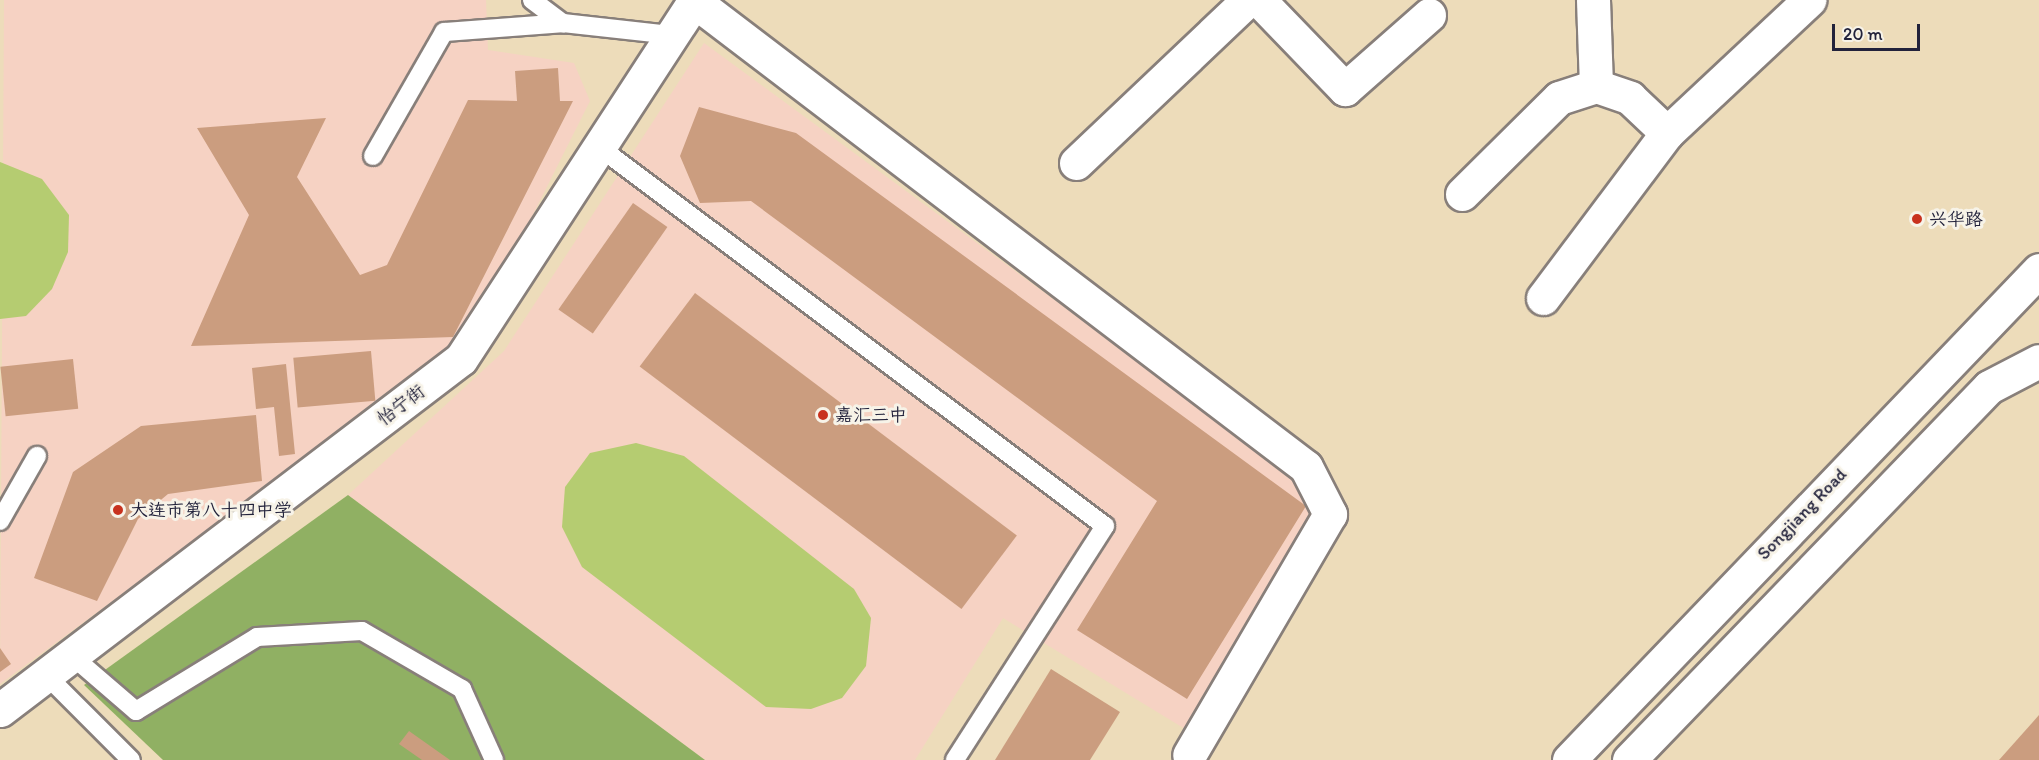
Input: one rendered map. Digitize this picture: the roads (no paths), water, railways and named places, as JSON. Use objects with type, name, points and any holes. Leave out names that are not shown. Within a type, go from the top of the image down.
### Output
[{"type":"street","points":[[1077,163],[1248,0]]},
{"type":"street","points":[[1259,0],[1345,89],[1429,15]]},
{"type":"street","points":[[1593,0],[1596,86]]},
{"type":"street","points":[[1543,298],[1667,133],[1809,0]]},
{"type":"street","points":[[694,1],[1306,467],[1330,514],[1189,755]]},
{"type":"street","name":"怡宁街","points":[[0,710],[461,359],[694,1]]},
{"type":"street","points":[[1462,194],[1559,98],[1596,86],[1630,98],[1667,133]]},
{"type":"street","name":"Songjiang Road","points":[[1569,760],[2039,270]]},
{"type":"street","points":[[1636,758],[2039,336]]},
{"type":"street","points":[[1989,387],[2039,361]]},
{"type":"lane","points":[[532,0],[563,23]]},
{"type":"lane","points":[[373,156],[444,32],[563,23],[672,35]]},
{"type":"lane","points":[[599,147],[1105,526],[955,760]]},
{"type":"lane","points":[[0,521],[38,456]]},
{"type":"lane","points":[[71,655],[136,711],[257,636],[362,631],[462,690],[494,760]]},
{"type":"lane","points":[[46,675],[131,760]]},
{"type":"place","name":"兴华路","points":[[1917,219]]},
{"type":"place","name":"嘉汇三中","points":[[823,415]]},
{"type":"place","name":"大连市第八十四中学","points":[[118,510]]}]
